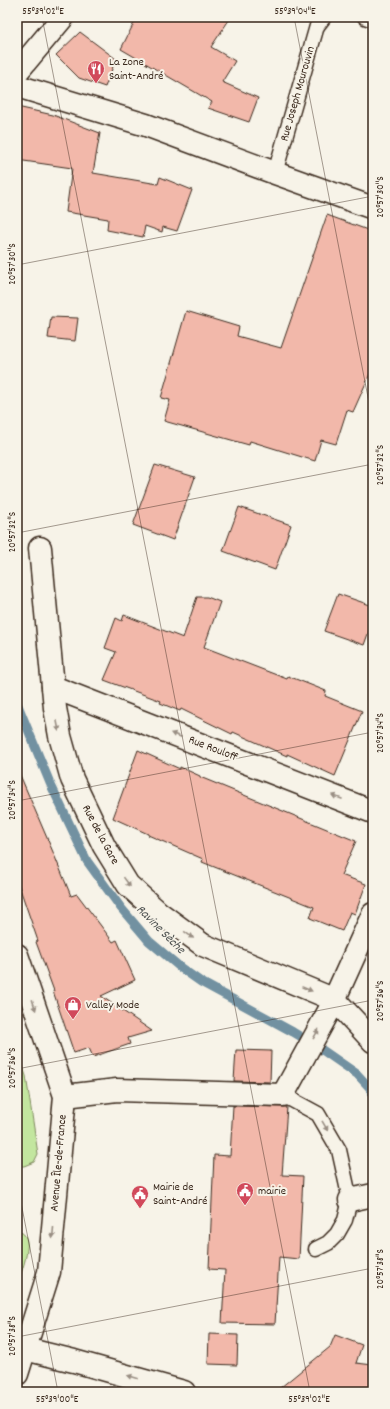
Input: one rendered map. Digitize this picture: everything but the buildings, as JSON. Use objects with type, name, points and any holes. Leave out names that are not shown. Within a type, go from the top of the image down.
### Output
[{"type":"street","points":[[17,72],[63,17]]},
{"type":"street","points":[[17,86],[146,125],[373,208]]},
{"type":"street","name":"Rue de la Gare","points":[[40,548],[55,708],[60,736],[72,779],[104,846],[128,885],[158,912],[203,945],[333,1005],[373,1040]]},
{"type":"street","name":"Rue Rouloff","points":[[53,687],[373,812]]},
{"type":"street","points":[[65,1096],[117,1090],[283,1095],[333,1005],[373,914]]},
{"type":"street","name":"Avenue Île-de-France","points":[[17,955],[65,1096],[49,1272],[17,1374]]},
{"type":"street","points":[[350,1200],[373,1196]]},
{"type":"street","points":[[25,1348],[184,1392]]},
{"type":"lane","name":"Rue Joseph Mourouvin","points":[[275,173],[317,26],[324,17]]},
{"type":"lane","points":[[364,17],[373,20]]},
{"type":"lane","points":[[283,1095],[318,1114],[339,1150],[350,1200],[345,1220],[338,1234],[328,1243],[316,1249]]},
{"type":"green space","points":[[17,1048],[26,1076],[38,1154],[34,1162],[24,1166],[17,1166]]},
{"type":"green space","points":[[17,1231],[23,1234],[26,1239],[27,1246],[24,1263],[17,1285]]},
{"type":"waterway","name":"Ravine Sèche","points":[[17,703],[50,783],[87,861],[121,908],[149,941],[181,968],[201,982],[318,1047],[357,1074],[370,1088],[373,1095]]},
{"type":"place","name":"La Zone Saint-André","points":[[96,84]]},
{"type":"place","name":"Valley Mode","points":[[73,1020]]},
{"type":"place","name":"mairie","points":[[245,1206]]},
{"type":"place","name":"Mairie de Saint-André","points":[[140,1209]]}]
